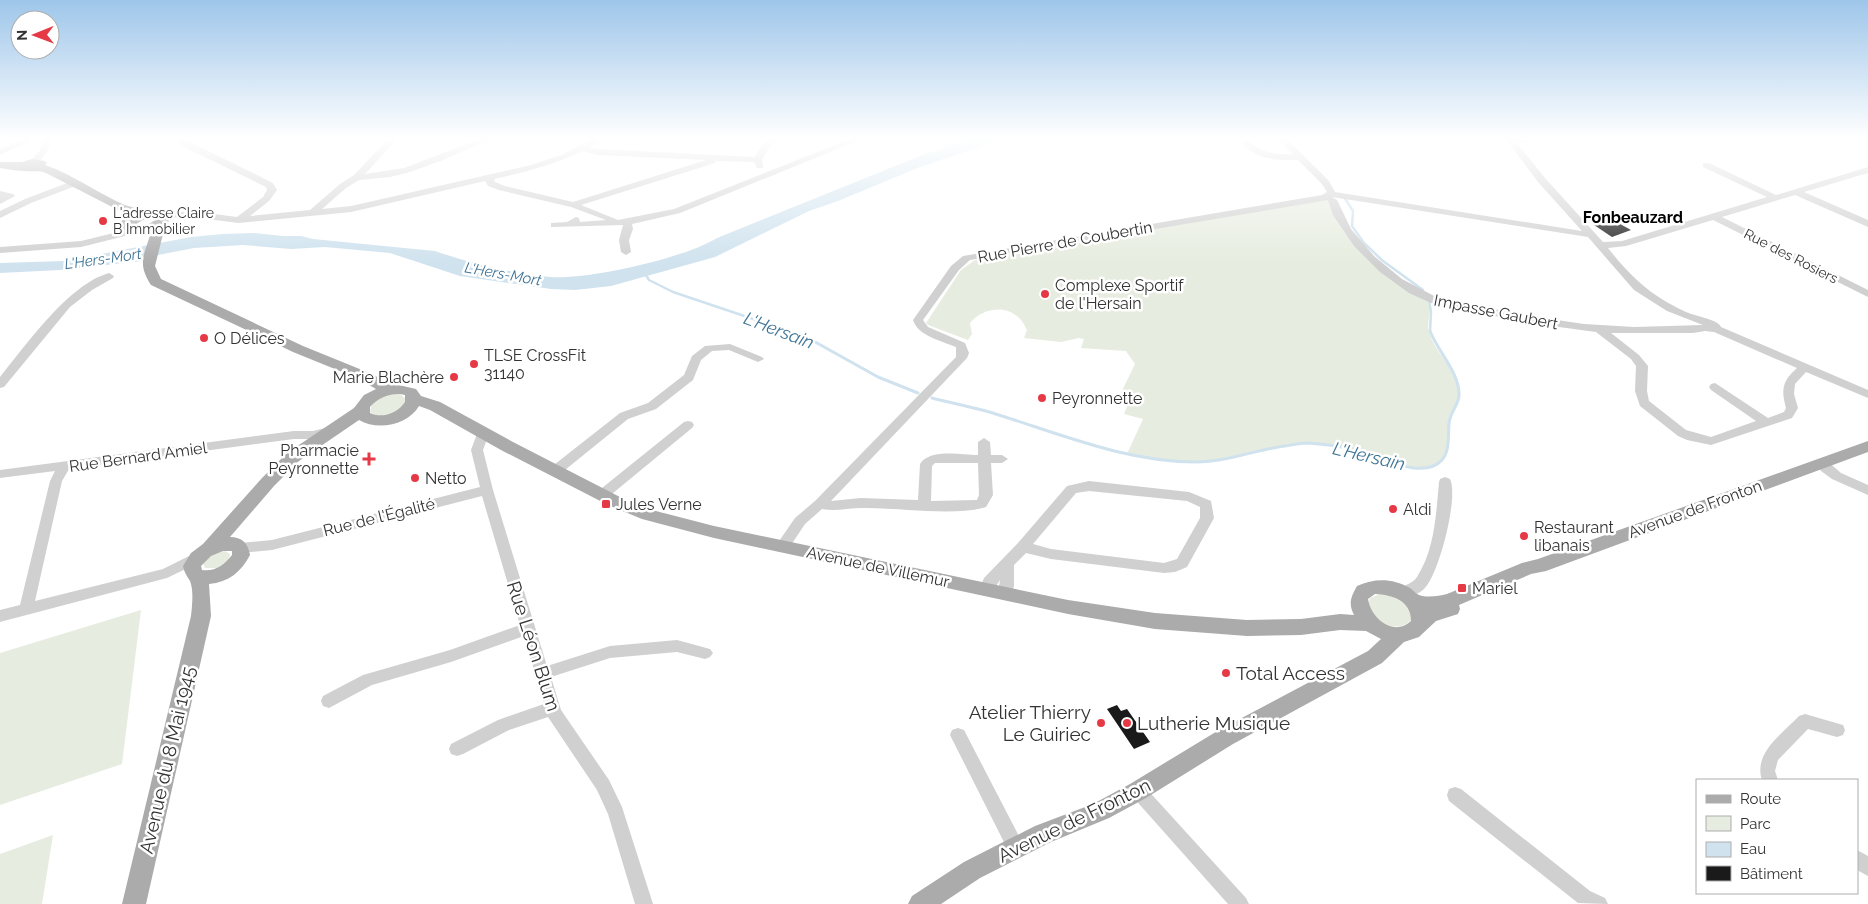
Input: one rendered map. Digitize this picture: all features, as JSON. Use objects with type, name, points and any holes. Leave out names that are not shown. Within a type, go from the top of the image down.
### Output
[{"type":"main road","points":[[72,181],[154,240]]},
{"type":"main road","points":[[133,224],[148,214],[161,221]]},
{"type":"main road","points":[[133,224],[161,221]]},
{"type":"main road","points":[[161,221],[148,266],[153,278],[164,287],[394,389]]},
{"type":"main road","points":[[366,378],[370,390],[367,410]]},
{"type":"main road","points":[[367,410],[380,392],[394,389]]},
{"type":"main road","name":"Avenue de Villemur","points":[[394,389],[410,392],[414,399],[435,406],[555,471],[629,508],[673,522],[986,590],[1108,614],[1173,623],[1247,628],[1301,627],[1340,622],[1373,626]]},
{"type":"main road","points":[[399,416],[413,405],[414,399]]},
{"type":"main road","points":[[367,410],[385,421],[422,410],[440,410]]},
{"type":"main road","name":"Avenue du 8 Mai 1945","points":[[134,904],[201,616],[200,564],[268,482],[289,461],[330,431],[367,410]]},
{"type":"main road","name":"Avenue du 8 Mai 1945","points":[[289,461],[347,427],[367,410]]},
{"type":"main road","name":"Avenue de Fronton","points":[[1358,605],[1362,593],[1375,587],[1394,589],[1409,598],[1442,604],[1528,568],[1542,565],[1868,446]]},
{"type":"main road","name":"Avenue de Fronton","points":[[1822,463],[1868,451]]},
{"type":"main road","name":"Avenue du 8 Mai 1945","points":[[201,616],[215,588],[235,557],[243,512]]},
{"type":"main road","points":[[229,544],[235,557],[212,577],[200,564],[229,544]]},
{"type":"main road","name":"Avenue de Fronton","points":[[920,904],[972,870],[1052,830],[1102,811],[1138,791],[1226,737],[1382,651],[1391,639],[1398,635],[1413,632],[1421,622],[1435,614],[1466,603],[1534,573],[1542,565]]},
{"type":"main road","points":[[1409,598],[1421,612],[1421,622]]},
{"type":"main road","points":[[1340,622],[1358,605],[1360,611],[1373,626],[1398,635]]},
{"type":"main road","name":"Avenue de Fronton","points":[[1360,664],[1373,648],[1373,626]]},
{"type":"street","points":[[239,220],[270,195],[270,186],[260,181]]},
{"type":"street","points":[[312,214],[350,181]]},
{"type":"street","points":[[161,221],[186,215],[239,220],[312,214],[351,209],[474,181]]},
{"type":"street","points":[[490,181],[491,184],[502,188],[574,205],[612,220],[627,222]]},
{"type":"street","points":[[574,205],[581,201],[648,181]]},
{"type":"street","points":[[554,225],[627,222],[677,211],[753,181]]},
{"type":"street","name":"Impasse Gaubert","points":[[1324,181],[1332,196],[1336,213],[1347,231],[1366,253],[1413,291],[1428,299],[1535,321],[1599,329],[1693,330],[1707,326]]},
{"type":"street","points":[[1542,181],[1592,235],[1622,273],[1639,289],[1655,300],[1707,326],[1806,366],[1868,394]]},
{"type":"street","points":[[1740,181],[1776,198]]},
{"type":"street","points":[[1600,245],[1623,244],[1831,181]]},
{"type":"street","points":[[0,215],[28,201],[75,183]]},
{"type":"street","points":[[1796,192],[1868,224]]},
{"type":"street","points":[[0,194],[10,196],[0,200]]},
{"type":"street","name":"Rue Pierre de Coubertin","points":[[782,546],[800,521],[820,504],[962,358],[963,349],[958,343],[924,329],[920,326],[918,320],[955,268],[967,258],[1332,196],[1592,235]]},
{"type":"street","points":[[569,224],[588,211]]},
{"type":"street","name":"Rue des Rosiers","points":[[1714,217],[1868,294]]},
{"type":"street","points":[[626,252],[624,240],[628,230],[627,222]]},
{"type":"street","points":[[0,250],[81,244],[104,239],[133,224]]},
{"type":"street","points":[[0,384],[66,305],[88,288],[109,276]]},
{"type":"street","points":[[1599,329],[1635,357],[1642,366],[1640,391],[1644,404],[1691,438],[1710,441],[1767,423],[1791,412],[1792,408],[1787,391],[1788,384],[1806,366]]},
{"type":"street","points":[[555,471],[624,416],[652,406],[689,377],[696,358],[709,348],[730,347],[758,359]]},
{"type":"street","points":[[1714,387],[1767,423]]},
{"type":"street","points":[[602,495],[688,425]]},
{"type":"street","name":"Rue Bernard Amiel","points":[[0,474],[313,435],[330,431]]},
{"type":"street","name":"Rue Léon Blum","points":[[485,434],[481,437],[477,450],[486,490],[554,713],[603,785],[613,806],[644,904]]},
{"type":"street","points":[[277,438],[291,444],[295,452],[289,461]]},
{"type":"street","points":[[820,504],[833,506],[862,503],[981,504],[986,495],[984,442]]},
{"type":"street","points":[[924,505],[926,464],[932,458],[1002,459]]},
{"type":"street","points":[[1822,463],[1825,468],[1833,473],[1868,490]]},
{"type":"street","points":[[26,609],[56,481],[64,466]]},
{"type":"street","points":[[1409,598],[1420,585],[1433,557],[1443,517],[1445,482]]},
{"type":"street","points":[[986,590],[989,582],[1023,547],[1072,489],[1079,486],[1189,497],[1206,504],[1207,518],[1182,563],[1175,567],[1164,568],[1051,554],[1023,547]]},
{"type":"street","points":[[834,489],[850,500],[862,503]]},
{"type":"street","name":"Rue de l'Égalité","points":[[235,557],[272,545],[486,490]]},
{"type":"street","points":[[0,616],[200,564]]},
{"type":"street","points":[[1005,594],[1008,586],[1007,564]]},
{"type":"street","points":[[329,701],[368,680],[451,656],[527,629]]},
{"type":"street","points":[[542,674],[610,652],[677,646],[705,653]]},
{"type":"street","points":[[457,749],[504,725],[553,708]]},
{"type":"street","points":[[1770,779],[1767,771],[1770,757],[1805,721],[1837,730]]},
{"type":"street","points":[[958,735],[1016,848]]},
{"type":"street","points":[[1138,791],[1240,904]]},
{"type":"street","points":[[1456,795],[1584,897],[1600,904]]},
{"type":"green space","points":[[1327,197],[1336,213],[1371,258],[1428,299],[1430,308],[1429,332],[1454,376],[1459,393],[1457,404],[1449,420],[1446,452],[1438,465],[1431,468],[1408,467],[1355,450],[1315,443],[1297,443],[1225,459],[1201,462],[1151,459],[1127,454],[1143,419],[1124,414],[1128,404],[1124,403],[1125,399],[1119,397],[1135,364],[1126,351],[1081,348],[1084,339],[1079,338],[1061,342],[1024,338],[1027,330],[1021,320],[1012,313],[1000,309],[980,314],[975,318],[970,323],[972,334],[968,340],[926,323],[961,270],[975,260],[1130,234],[1128,231]]},
{"type":"green space","points":[[400,394],[407,400],[396,412],[381,416],[370,412],[372,403],[385,395]]},
{"type":"green space","points":[[225,551],[230,554],[229,560],[217,568],[205,568],[203,563],[207,558]]},
{"type":"green space","points":[[1380,594],[1397,598],[1405,604],[1410,613],[1411,620],[1403,625],[1388,626],[1374,618],[1368,603],[1370,598]]},
{"type":"green space","points":[[141,610],[122,764],[0,805],[0,653]]},
{"type":"green space","points":[[53,835],[42,904],[0,904],[0,854]]},
{"type":"water","name":"L'Hers-Mort","points":[[858,181],[886,181],[809,211],[715,257],[611,286],[575,290],[551,289],[460,276],[390,253],[325,247],[291,249],[243,245],[194,248],[158,255],[142,261],[60,270],[0,273],[0,263],[64,261],[191,237],[254,233],[301,236],[313,239],[435,251],[523,274],[567,277],[611,271],[660,260],[702,246],[717,238]]},
{"type":"building","points":[[1611,219],[1631,230],[1612,237],[1594,225]]},
{"type":"building","name":"Lutherie Musique","points":[[1117,705],[1121,711],[1127,709],[1150,742],[1134,749],[1107,709]]},
{"type":"waterway","name":"L'Hersain","points":[[1344,197],[1353,211],[1352,226],[1364,243],[1383,261],[1423,290]]},
{"type":"waterway","name":"L'Hersain","points":[[644,272],[649,280],[673,292],[792,332]]},
{"type":"waterway","name":"L'Hersain","points":[[1429,300],[1431,312],[1430,331]]},
{"type":"waterway","name":"L'Hersain","points":[[788,331],[808,338],[878,377],[918,393]]},
{"type":"waterway","name":"L'Hersain","points":[[932,398],[976,408],[1073,439],[1146,458],[1171,461],[1207,461],[1307,443],[1352,449],[1398,465],[1423,468],[1433,466],[1445,456],[1448,443],[1449,420],[1459,396],[1456,379],[1430,331]]},
{"type":"place","name":"L'adresse Claire B Immobilier","points":[[103,221]]},
{"type":"place","name":"Complexe Sportif de l'Hersain","points":[[1045,294]]},
{"type":"place","name":"O Délices","points":[[204,338]]},
{"type":"place","name":"TLSE CrossFit 31140","points":[[474,364]]},
{"type":"place","name":"Marie Blachère","points":[[454,377]]},
{"type":"place","name":"Peyronnette","points":[[1042,398]]},
{"type":"place","name":"Pharmacie Peyronnette","points":[[369,459]]},
{"type":"place","name":"Netto","points":[[415,478]]},
{"type":"place","name":"Jules Verne","points":[[606,504]]},
{"type":"place","name":"Aldi","points":[[1393,509]]},
{"type":"place","name":"Restaurant libanais","points":[[1524,536]]},
{"type":"place","name":"Mariel","points":[[1462,588]]},
{"type":"place","name":"Total Access","points":[[1226,673]]},
{"type":"place","name":"Atelier Thierry Le Guiriec","points":[[1101,723]]},
{"type":"place","name":"Lutherie Musique","points":[[1127,723]]},
{"type":"district","name":"Fonbeauzard","points":[[1633,217]]}]
